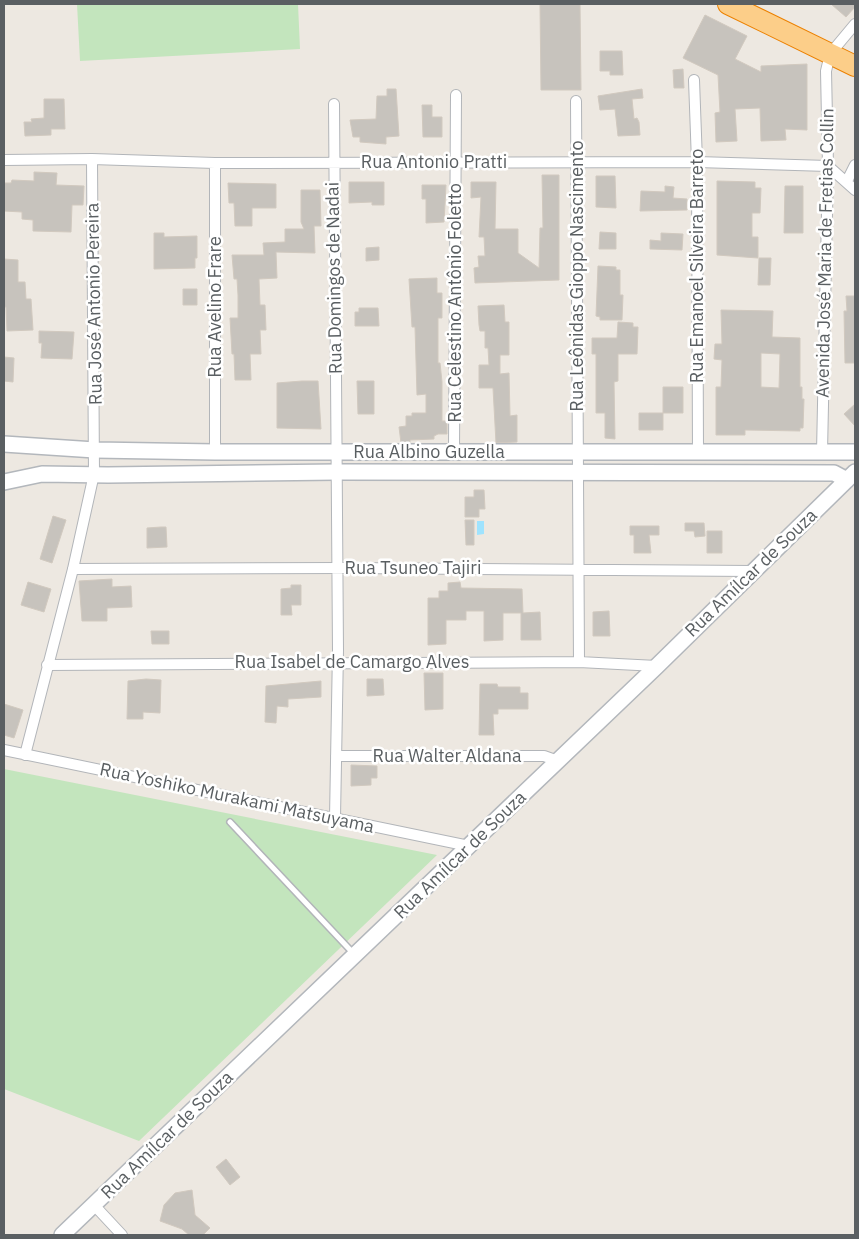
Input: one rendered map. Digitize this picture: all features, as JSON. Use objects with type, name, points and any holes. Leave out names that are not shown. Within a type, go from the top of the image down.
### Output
[{"type":"highway","points":[[728,4],[855,66]]},
{"type":"street","points":[[830,54],[855,24]]},
{"type":"street","name":"Avenida José Maria de Fretias Collin","points":[[822,452],[828,166],[826,71],[830,54]]},
{"type":"street","name":"Rua Emanoel Silveira Barreto","points":[[694,80],[697,162],[698,452]]},
{"type":"street","name":"Rua Celestino Antônio Foletto","points":[[454,452],[456,95]]},
{"type":"street","name":"Rua Leônidas Gioppo Nascimento","points":[[576,101],[577,570],[579,662]]},
{"type":"street","name":"Rua Domingos de Nadai","points":[[334,104],[337,472]]},
{"type":"street","name":"Rua José Antonio Pereira","points":[[92,159],[94,474]]},
{"type":"street","name":"Rua Antonio Pratti","points":[[4,160],[697,162],[828,166]]},
{"type":"street","name":"Rua Avelino Frare","points":[[215,162],[215,452]]},
{"type":"street","points":[[847,181],[855,164]]},
{"type":"street","points":[[828,166],[855,190]]},
{"type":"street","name":"Rua Albino Guzella","points":[[4,444],[95,450],[215,452],[855,452]]},
{"type":"street","points":[[335,818],[337,472]]},
{"type":"street","name":"Rua Albino Guzella","points":[[4,482],[42,474],[578,472],[834,473],[851,476]]},
{"type":"street","points":[[25,755],[73,569],[94,474]]},
{"type":"street","name":"Rua Amílcar de Souza","points":[[62,1235],[657,666],[851,476]]},
{"type":"street","name":"Rua Tsuneo Tajiri","points":[[73,569],[336,568],[753,571]]},
{"type":"street","name":"Rua Isabel de Camargo Alves","points":[[47,665],[579,662],[657,666]]},
{"type":"street","name":"Rua Yoshiko Murakami Matsuyama","points":[[4,750],[469,846]]},
{"type":"street","name":"Rua Walter Aldana","points":[[336,756],[544,756],[558,761]]},
{"type":"street","points":[[94,1204],[122,1235]]},
{"type":"lane","points":[[230,822],[355,955]]},
{"type":"green space","points":[[77,4],[298,4],[300,49],[80,61]]},
{"type":"green space","points":[[4,769],[437,855],[139,1141],[4,1089]]},
{"type":"water","points":[[477,521],[484,521],[484,534],[477,535]]},
{"type":"building","points":[[540,4],[580,4],[581,90],[541,90]]},
{"type":"building","points":[[831,4],[855,4],[855,7],[846,17]]},
{"type":"building","points":[[705,15],[747,36],[735,59],[761,72],[761,66],[807,64],[807,130],[785,129],[786,140],[761,141],[760,108],[735,109],[737,141],[716,142],[715,113],[720,112],[718,75],[683,58]]},
{"type":"building","points":[[600,51],[622,51],[623,75],[610,75],[610,71],[600,71]]},
{"type":"building","points":[[683,69],[684,88],[674,88],[673,70]]},
{"type":"building","points":[[387,89],[396,89],[399,136],[386,137],[386,144],[360,142],[360,137],[353,137],[350,120],[376,119],[377,96],[387,96]]},
{"type":"building","points":[[642,89],[643,98],[632,99],[634,119],[637,118],[639,122],[640,135],[618,136],[615,109],[600,110],[598,96]]},
{"type":"building","points":[[44,99],[64,99],[65,129],[51,129],[51,135],[25,136],[24,122],[32,122],[31,119],[44,118]]},
{"type":"building","points":[[422,105],[432,105],[432,117],[442,117],[442,137],[423,137]]},
{"type":"building","points":[[34,172],[57,173],[56,185],[84,186],[83,205],[72,205],[71,232],[33,231],[33,220],[22,219],[22,212],[4,211],[4,183],[11,183],[12,180],[34,181]]},
{"type":"building","points":[[542,175],[559,175],[559,280],[475,283],[474,268],[479,267],[478,256],[485,256],[484,237],[479,237],[481,197],[471,198],[471,182],[496,182],[495,229],[518,229],[518,253],[539,268],[540,228],[543,228]]},
{"type":"building","points":[[596,176],[615,176],[616,208],[596,207]]},
{"type":"building","points":[[717,181],[755,182],[755,188],[761,188],[760,213],[752,213],[752,237],[758,237],[758,258],[717,255]]},
{"type":"building","points":[[349,182],[384,182],[384,205],[372,205],[372,202],[349,203]]},
{"type":"building","points":[[228,183],[276,184],[276,208],[252,208],[252,226],[235,226],[234,203],[229,203]]},
{"type":"building","points":[[422,185],[446,185],[444,222],[426,223],[426,199],[422,199]]},
{"type":"building","points":[[665,186],[674,187],[673,198],[687,199],[687,210],[640,211],[641,191],[665,192]]},
{"type":"building","points":[[785,186],[803,186],[803,233],[784,233]]},
{"type":"building","points":[[301,190],[320,190],[321,226],[314,226],[315,253],[276,252],[277,278],[259,279],[260,305],[265,305],[266,330],[260,330],[261,354],[250,354],[251,380],[235,380],[230,318],[238,318],[238,295],[237,279],[234,279],[232,255],[264,255],[263,243],[285,242],[285,229],[304,229],[301,222]]},
{"type":"building","points":[[600,232],[616,233],[616,249],[599,249]]},
{"type":"building","points":[[154,233],[164,233],[164,237],[197,236],[195,268],[154,269]]},
{"type":"building","points":[[661,233],[683,234],[682,250],[650,249],[650,240],[661,241]]},
{"type":"building","points":[[379,247],[379,260],[366,261],[366,248]]},
{"type":"building","points":[[759,258],[771,258],[770,285],[758,285]]},
{"type":"building","points":[[4,259],[18,260],[18,282],[25,282],[26,299],[31,299],[33,330],[7,331],[6,307],[4,307]]},
{"type":"building","points":[[598,266],[616,267],[616,270],[620,270],[620,295],[623,295],[622,320],[600,320],[600,317],[596,316]]},
{"type":"building","points":[[437,278],[437,293],[442,293],[442,318],[438,318],[438,363],[440,363],[442,382],[442,421],[447,421],[447,434],[438,434],[434,436],[434,439],[410,440],[410,443],[401,443],[399,427],[406,426],[406,416],[412,416],[412,413],[426,413],[426,394],[417,395],[415,327],[412,327],[409,279]]},
{"type":"building","points":[[183,289],[197,289],[197,305],[183,305]]},
{"type":"building","points":[[846,296],[855,296],[855,363],[845,363],[844,311],[847,311]]},
{"type":"building","points":[[504,305],[505,322],[509,322],[509,355],[500,355],[500,374],[509,373],[510,416],[517,415],[517,442],[496,443],[493,388],[479,388],[479,365],[489,365],[488,348],[485,348],[485,331],[480,331],[478,306]]},
{"type":"building","points":[[359,308],[378,308],[379,326],[355,326],[355,312],[359,312]]},
{"type":"building","points":[[721,310],[773,311],[772,337],[800,338],[800,387],[802,387],[802,399],[804,399],[803,428],[800,428],[800,431],[745,430],[745,435],[716,435],[716,387],[721,387],[722,360],[714,359],[715,344],[722,344]],"holes":[[[761,353],[780,354],[779,388],[761,387]]]},
{"type":"building","points":[[618,322],[633,323],[633,327],[638,327],[637,354],[618,354],[618,381],[614,382],[615,439],[605,438],[605,413],[596,413],[596,354],[592,354],[592,338],[617,338]]},
{"type":"building","points":[[39,331],[74,332],[72,359],[41,358],[42,343],[39,343]]},
{"type":"building","points":[[4,357],[14,358],[13,382],[4,381]]},
{"type":"building","points":[[318,381],[321,429],[277,428],[277,383]]},
{"type":"building","points":[[357,381],[374,381],[374,414],[358,414]]},
{"type":"building","points":[[663,387],[683,387],[683,413],[663,413]]},
{"type":"building","points":[[855,404],[855,426],[844,414]]},
{"type":"building","points":[[639,413],[663,413],[663,430],[639,430]]},
{"type":"building","points":[[474,490],[484,490],[485,509],[479,509],[479,517],[465,517],[465,497],[474,497]]},
{"type":"building","points":[[53,516],[66,520],[52,563],[40,559]]},
{"type":"building","points":[[465,520],[474,520],[474,545],[466,545]]},
{"type":"building","points":[[685,523],[704,523],[705,536],[695,537],[694,531],[685,531]]},
{"type":"building","points":[[630,526],[659,526],[659,535],[649,535],[651,553],[634,553],[634,535],[630,535]]},
{"type":"building","points":[[166,527],[167,547],[147,548],[147,528]]},
{"type":"building","points":[[707,531],[722,531],[722,553],[707,553]]},
{"type":"building","points":[[112,579],[112,587],[131,586],[132,607],[107,608],[107,621],[82,621],[79,581]]},
{"type":"building","points":[[28,582],[51,589],[44,612],[21,605]]},
{"type":"building","points":[[460,582],[461,588],[522,589],[523,613],[540,612],[541,640],[521,640],[521,613],[503,613],[503,640],[484,641],[484,611],[466,611],[466,620],[446,620],[446,644],[428,645],[428,598],[439,598],[439,591],[448,591],[448,583]]},
{"type":"building","points":[[291,585],[301,585],[301,605],[291,605],[292,615],[281,615],[281,589],[291,588]]},
{"type":"building","points":[[609,611],[610,636],[593,636],[593,612]]},
{"type":"building","points":[[151,631],[169,631],[169,644],[152,644]]},
{"type":"building","points":[[424,673],[443,673],[443,709],[425,710]]},
{"type":"building","points":[[367,679],[383,679],[384,695],[367,696]]},
{"type":"building","points":[[161,680],[160,713],[143,712],[143,719],[127,719],[128,681]]},
{"type":"building","points":[[321,681],[321,697],[288,699],[288,707],[277,706],[276,723],[265,722],[266,686]]},
{"type":"building","points":[[480,684],[497,684],[498,687],[520,687],[520,693],[528,693],[528,709],[498,709],[498,714],[493,714],[494,735],[479,735]]},
{"type":"building","points":[[4,704],[23,710],[14,738],[4,735]]},
{"type":"building","points":[[351,765],[377,766],[377,778],[371,778],[371,785],[351,786]]},
{"type":"building","points":[[226,1159],[240,1177],[230,1185],[216,1167]]},
{"type":"building","points":[[192,1190],[195,1215],[210,1228],[203,1235],[189,1235],[182,1229],[160,1221],[164,1205],[175,1193]]}]
